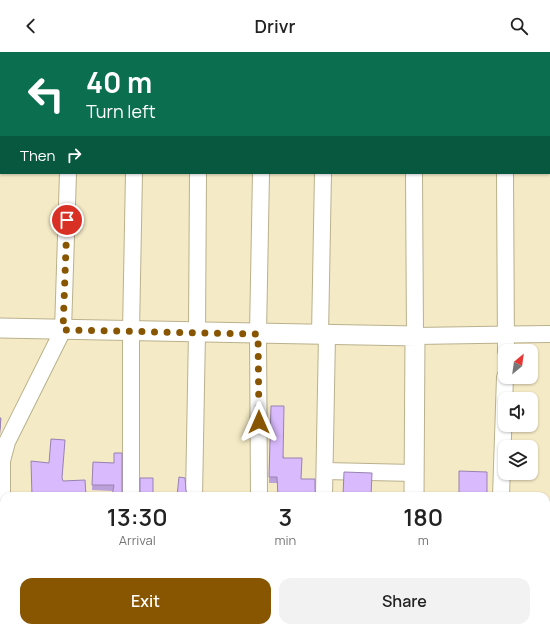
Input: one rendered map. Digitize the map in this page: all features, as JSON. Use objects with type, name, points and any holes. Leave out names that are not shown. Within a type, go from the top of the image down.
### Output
[{"type":"street","points":[[2,492],[2,461],[7,442],[63,330],[68,174]]},
{"type":"street","points":[[131,492],[131,331],[134,174]]},
{"type":"street","points":[[194,492],[198,174]]},
{"type":"street","points":[[259,492],[258,334],[261,174]]},
{"type":"street","points":[[323,174],[324,492]]},
{"type":"street","points":[[414,174],[414,492]]},
{"type":"street","points":[[505,174],[506,344]]},
{"type":"street","points":[[0,328],[415,336],[506,335],[548,331]]},
{"type":"street","points":[[501,492],[505,384]]},
{"type":"street","points":[[325,471],[414,473]]},
{"type":"building","points":[[271,406],[284,406],[283,458],[302,458],[301,479],[315,479],[315,492],[278,492],[277,477],[269,477]]},
{"type":"building","points":[[51,439],[65,440],[63,481],[85,480],[86,492],[32,492],[31,461],[49,463]]},
{"type":"building","points":[[114,453],[122,453],[122,492],[113,492],[114,485],[92,485],[93,462],[114,463]]},
{"type":"building","points":[[459,471],[487,472],[487,492],[459,492]]},
{"type":"building","points":[[344,472],[372,473],[371,492],[343,492]]},
{"type":"building","points":[[179,477],[185,478],[187,492],[177,492]]},
{"type":"building","points":[[140,478],[153,478],[153,492],[140,491]]},
{"type":"route","points":[[67,220],[63,330],[258,334],[259,422]]}]
